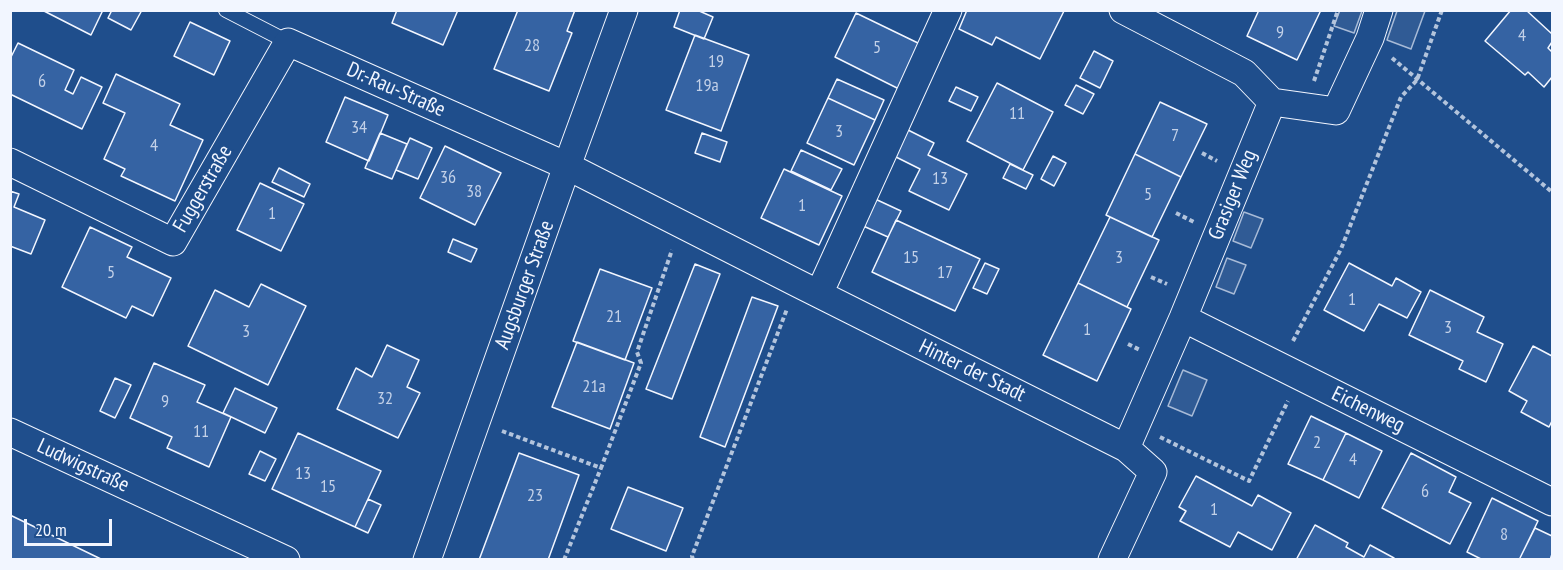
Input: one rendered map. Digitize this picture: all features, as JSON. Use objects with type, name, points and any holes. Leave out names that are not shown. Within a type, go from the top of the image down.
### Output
[{"type":"street","name":"Augsburger Straße","points":[[427,560],[624,10]]},
{"type":"street","points":[[808,289],[948,10]]},
{"type":"street","points":[[1123,10],[1244,74],[1272,102],[1336,111],[1370,38],[1379,10]]},
{"type":"street","name":"Fuggerstraße","points":[[10,162],[173,242],[288,42]]},
{"type":"street","name":"Dr.-Rau-Straße","points":[[288,42],[567,166]]},
{"type":"street","name":"Grasiger Weg","points":[[1131,436],[1183,318],[1272,102]]},
{"type":"street","name":"Hinter der Stadt","points":[[567,166],[808,289],[1131,436],[1153,472],[1112,560]]},
{"type":"street","name":"Eichenweg","points":[[1183,318],[1552,502]]},
{"type":"street","name":"Ludwigstraße","points":[[10,432],[286,560]]},
{"type":"lane","name":"Dr.-Rau-Straße","points":[[226,10],[288,42]]},
{"type":"path","points":[[1304,107],[1338,10]]},
{"type":"path","points":[[1131,436],[1249,481],[1290,371],[1401,97],[1417,81],[1442,10]]},
{"type":"path","points":[[1370,38],[1417,81],[1552,192]]},
{"type":"path","points":[[564,560],[641,363],[637,352],[681,224]]},
{"type":"path","points":[[693,560],[692,556],[808,289]]},
{"type":"path","points":[[476,421],[601,468]]},
{"type":"shaded area","points":[[1340,10],[1362,11],[1354,33],[1334,26]]},
{"type":"shaded area","points":[[1397,11],[1425,11],[1411,49],[1387,40]]},
{"type":"shaded area","points":[[1244,212],[1263,219],[1251,248],[1233,241]]},
{"type":"shaded area","points":[[1227,258],[1246,265],[1234,294],[1216,287]]},
{"type":"shaded area","points":[[1183,370],[1207,380],[1192,416],[1168,406]]},
{"type":"building","points":[[42,10],[103,10],[91,35]]},
{"type":"building","points":[[112,10],[142,10],[131,30],[108,18]]},
{"type":"building","points":[[397,10],[458,10],[443,45],[392,23]]},
{"type":"building","points":[[518,10],[575,10],[567,31],[572,33],[549,91],[494,69]]},
{"type":"building","points":[[680,10],[697,10],[713,17],[704,39],[674,27]]},
{"type":"building","points":[[967,10],[1064,11],[1040,59],[996,37],[992,45],[959,29]]},
{"type":"building","points":[[1259,10],[1321,10],[1297,60],[1247,36]]},
{"type":"building","points":[[1511,10],[1526,10],[1552,34],[1552,42],[1548,48],[1552,52],[1552,77],[1544,87],[1528,72],[1525,75],[1485,41]]},
{"type":"building","points":[[856,13],[920,44],[899,89],[835,57]]},
{"type":"building","points":[[190,22],[230,41],[214,75],[174,56]]},
{"type":"building","points":[[695,35],[749,55],[721,131],[666,110]]},
{"type":"building","points":[[18,43],[74,70],[65,90],[73,94],[81,77],[102,87],[82,129],[10,94],[10,59]]},
{"type":"building","points":[[1094,51],[1113,61],[1100,88],[1080,78]]},
{"type":"building","points":[[116,74],[180,104],[170,125],[203,140],[175,201],[121,176],[125,169],[104,159],[125,113],[103,103]]},
{"type":"building","points":[[837,79],[884,100],[875,120],[828,98]]},
{"type":"building","points":[[997,83],[1053,112],[1023,170],[967,141]]},
{"type":"building","points":[[1076,85],[1094,94],[1083,114],[1065,105]]},
{"type":"building","points":[[956,87],[978,97],[971,111],[949,101]]},
{"type":"building","points":[[345,97],[388,115],[369,161],[326,142]]},
{"type":"building","points":[[828,98],[875,120],[854,165],[807,143]]},
{"type":"building","points":[[1160,102],[1207,124],[1181,177],[1135,154]]},
{"type":"building","points":[[906,129],[934,143],[928,155],[967,174],[949,210],[909,191],[920,169],[894,156]]},
{"type":"building","points":[[380,133],[407,144],[392,179],[365,168]]},
{"type":"building","points":[[702,133],[727,142],[720,162],[695,153]]},
{"type":"building","points":[[410,138],[432,148],[418,179],[396,170]]},
{"type":"building","points":[[445,146],[501,173],[475,225],[420,198]]},
{"type":"building","points":[[801,150],[842,169],[831,190],[791,171]]},
{"type":"building","points":[[1135,154],[1181,177],[1152,237],[1106,215]]},
{"type":"building","points":[[1053,156],[1066,163],[1054,186],[1041,179]]},
{"type":"building","points":[[1010,164],[1033,175],[1026,189],[1003,178]]},
{"type":"building","points":[[279,168],[310,184],[304,197],[272,182]]},
{"type":"building","points":[[784,169],[842,196],[819,245],[761,218]]},
{"type":"building","points":[[260,183],[304,204],[281,251],[237,230]]},
{"type":"building","points":[[10,191],[19,194],[14,207],[45,220],[31,254],[10,246]]},
{"type":"building","points":[[873,198],[901,211],[888,237],[861,225]]},
{"type":"building","points":[[1110,217],[1159,240],[1127,307],[1078,283]]},
{"type":"building","points":[[896,220],[980,259],[955,311],[872,272]]},
{"type":"building","points":[[90,227],[132,247],[127,257],[171,278],[153,316],[132,306],[126,318],[62,287]]},
{"type":"building","points":[[453,239],[477,249],[471,262],[448,252]]},
{"type":"building","points":[[985,263],[999,269],[987,294],[973,288]]},
{"type":"building","points":[[1349,263],[1392,286],[1396,278],[1421,292],[1407,318],[1379,304],[1364,331],[1324,310]]},
{"type":"building","points":[[695,264],[720,274],[672,399],[646,389]]},
{"type":"building","points":[[600,269],[652,288],[625,360],[573,341]]},
{"type":"building","points":[[1078,283],[1131,309],[1097,381],[1043,355]]},
{"type":"building","points":[[261,284],[306,306],[268,385],[188,346],[215,290],[249,307]]},
{"type":"building","points":[[1430,290],[1484,317],[1477,332],[1503,344],[1486,382],[1459,369],[1463,361],[1409,335]]},
{"type":"building","points":[[752,297],[778,306],[725,447],[700,437]]},
{"type":"building","points":[[577,342],[634,363],[610,429],[552,407]]},
{"type":"building","points":[[387,345],[419,360],[407,387],[420,393],[398,438],[337,409],[356,368],[372,377]]},
{"type":"building","points":[[1533,346],[1552,356],[1552,421],[1549,427],[1521,412],[1527,401],[1509,391]]},
{"type":"building","points":[[154,363],[205,385],[197,402],[231,417],[209,467],[167,448],[172,437],[130,418]]},
{"type":"building","points":[[115,378],[131,385],[115,418],[100,411]]},
{"type":"building","points":[[235,388],[277,408],[265,433],[223,413]]},
{"type":"building","points":[[1311,416],[1346,433],[1323,480],[1288,464]]},
{"type":"building","points":[[298,433],[381,471],[355,527],[272,489]]},
{"type":"building","points":[[1346,433],[1382,451],[1359,498],[1323,480]]},
{"type":"building","points":[[260,451],[276,459],[265,481],[249,474]]},
{"type":"building","points":[[519,453],[579,475],[548,560],[479,560]]},
{"type":"building","points":[[1411,453],[1456,477],[1449,492],[1471,503],[1450,544],[1382,508]]},
{"type":"building","points":[[1196,476],[1252,506],[1258,495],[1291,513],[1272,550],[1238,532],[1230,547],[1180,521],[1186,511],[1179,507]]},
{"type":"building","points":[[628,487],[683,508],[666,551],[611,529]]},
{"type":"building","points":[[1492,498],[1538,521],[1519,560],[1483,560],[1467,552]]},
{"type":"building","points":[[368,499],[381,505],[368,533],[355,527]]},
{"type":"building","points":[[10,515],[103,560],[10,560]]},
{"type":"building","points":[[1315,525],[1348,543],[1346,547],[1364,557],[1370,545],[1394,558],[1393,560],[1296,560]]},
{"type":"building","points":[[1535,528],[1552,536],[1550,560],[1519,560]]}]
